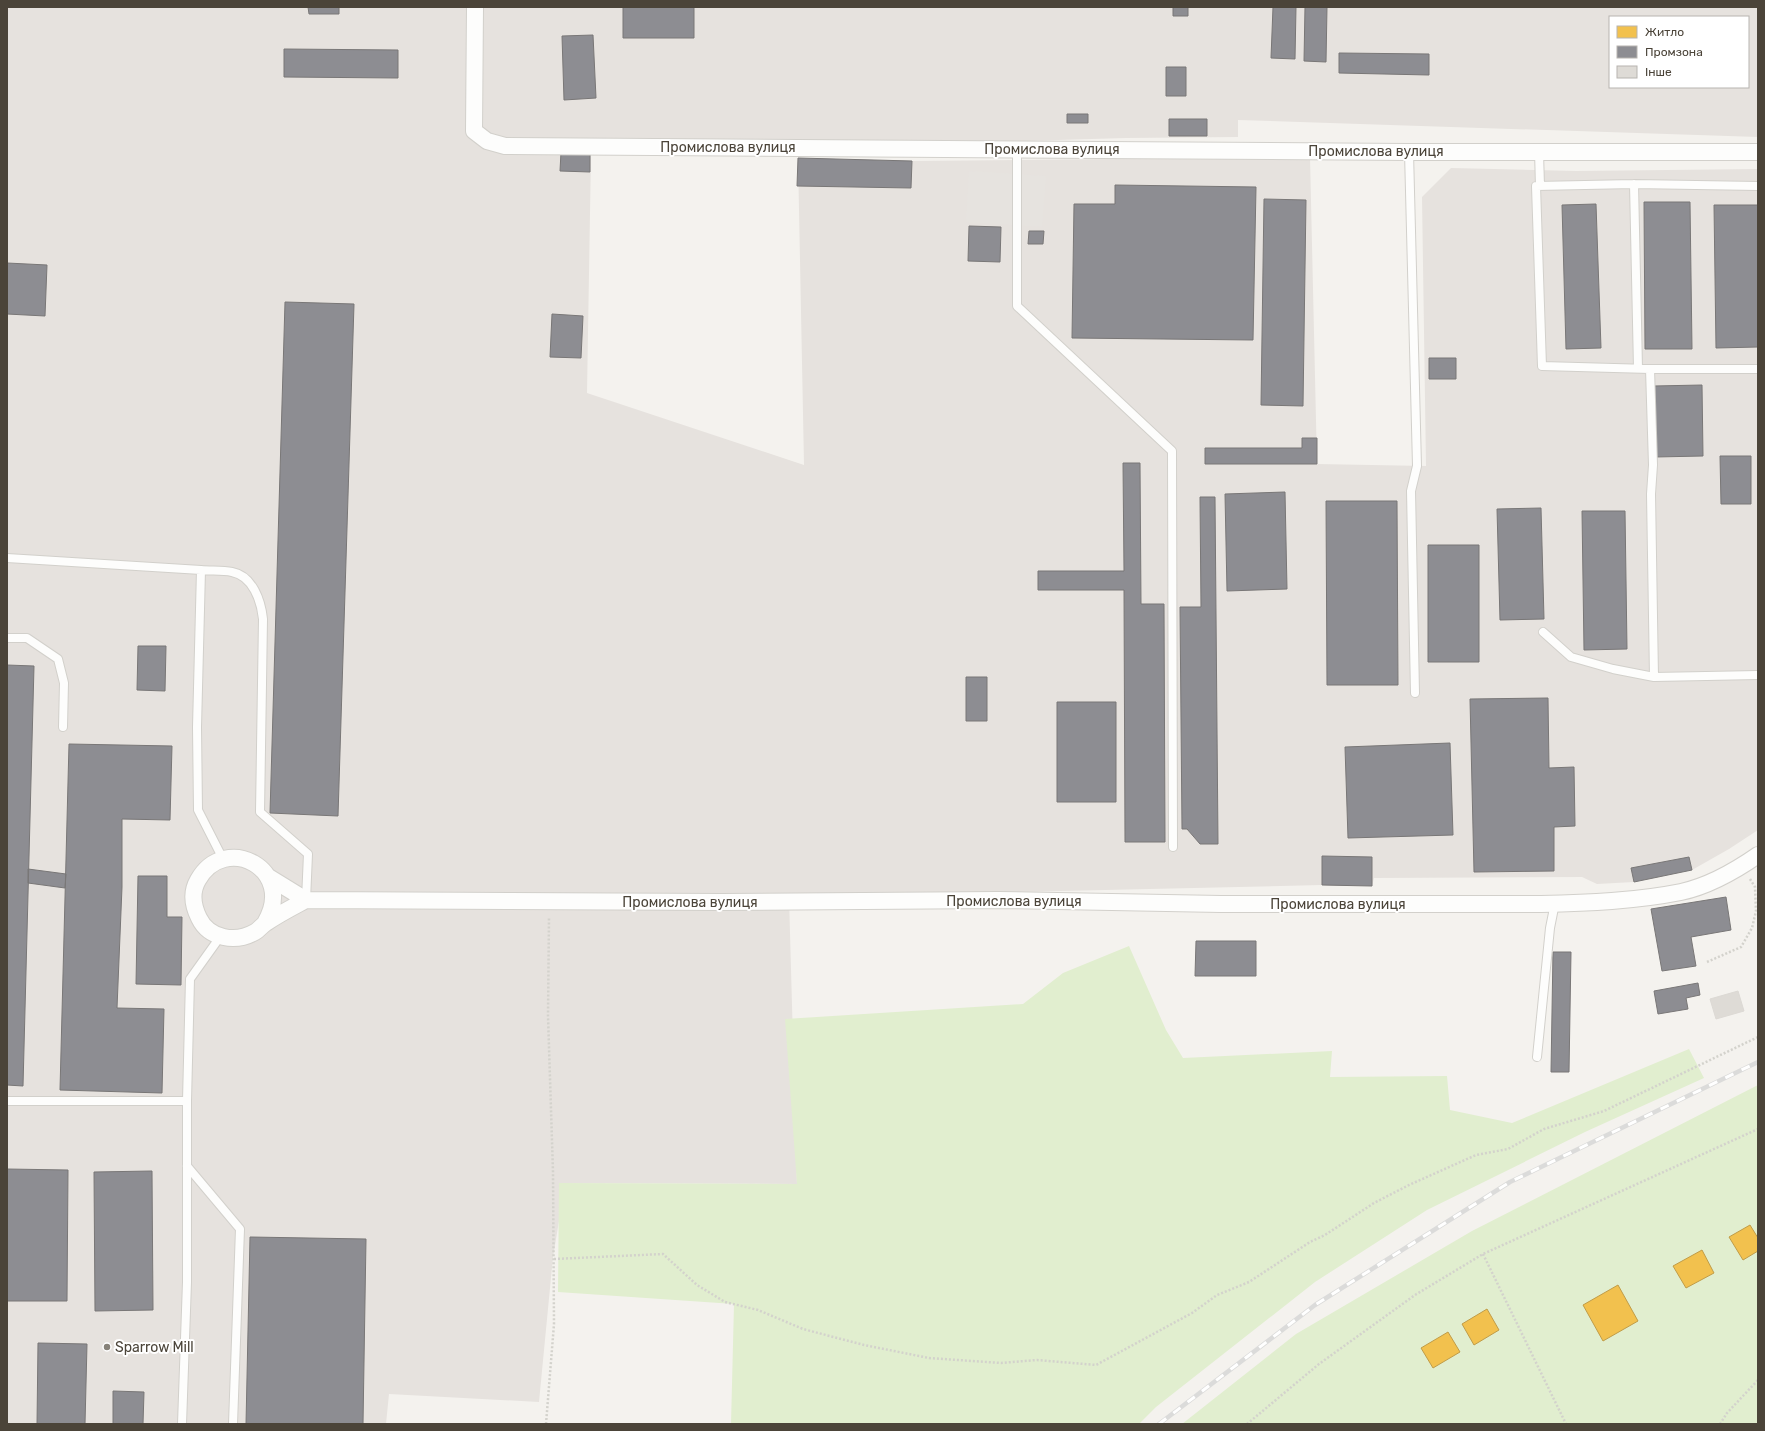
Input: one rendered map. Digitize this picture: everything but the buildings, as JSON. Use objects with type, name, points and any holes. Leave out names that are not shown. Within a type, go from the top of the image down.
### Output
[{"type":"street","name":"Промислова вулиця","points":[[475,7],[474,132],[487,141],[505,146],[1409,152],[1758,152]]},
{"type":"street","name":"Промислова вулиця","points":[[306,900],[998,900],[1222,904],[1555,904],[1682,892],[1722,877],[1758,855]]},
{"type":"street","points":[[235,858],[248,860],[259,866],[267,876],[273,887],[274,900],[272,912],[265,923],[256,932],[244,937],[220,937],[200,920],[195,909],[193,896],[196,884],[202,873],[211,864],[223,859],[235,858]]},
{"type":"street","points":[[265,923],[306,900],[267,876]]},
{"type":"lane","points":[[1017,149],[1017,306],[1172,451],[1173,847]]},
{"type":"lane","points":[[1409,152],[1417,466],[1411,490],[1415,693]]},
{"type":"lane","points":[[1539,152],[1540,186]]},
{"type":"lane","points":[[1634,184],[1638,368]]},
{"type":"lane","points":[[1758,186],[1634,184],[1536,186],[1542,366],[1650,369],[1758,369]]},
{"type":"lane","points":[[1650,369],[1653,465],[1651,494],[1654,676]]},
{"type":"lane","points":[[7,558],[234,572],[250,582],[261,602],[263,619],[260,812],[308,854],[306,900]]},
{"type":"lane","points":[[201,570],[197,727],[198,810],[223,859]]},
{"type":"lane","points":[[1543,632],[1571,657],[1613,669],[1654,676],[1758,675]]},
{"type":"lane","points":[[7,638],[27,638],[58,659],[64,683],[63,727]]},
{"type":"lane","points":[[1537,1057],[1550,928],[1555,904]]},
{"type":"lane","points":[[182,1424],[187,1282],[187,1101],[190,979],[220,937]]},
{"type":"lane","points":[[7,1101],[187,1101]]},
{"type":"lane","points":[[187,1166],[240,1229],[233,1424]]},
{"type":"path","points":[[1742,866],[1758,891]]},
{"type":"path","points":[[1707,962],[1742,947],[1752,928],[1756,911],[1755,888]]},
{"type":"path","points":[[546,1424],[554,1324],[553,1172],[548,1016],[550,901]]},
{"type":"path","points":[[554,1259],[664,1254],[697,1285],[725,1302],[758,1310],[803,1329],[864,1345],[929,1358],[1001,1363],[1037,1360],[1096,1365],[1192,1313],[1217,1295],[1249,1282],[1374,1203],[1408,1185],[1476,1155],[1508,1149],[1544,1129],[1604,1111],[1758,1037]]},
{"type":"path","points":[[1247,1424],[1319,1364],[1409,1299],[1483,1254],[1758,1129]]},
{"type":"path","points":[[1483,1254],[1566,1424]]},
{"type":"path","points":[[1720,1424],[1727,1413],[1758,1380]]},
{"type":"shaded area","points":[[7,7],[1758,7],[1758,137],[1238,120],[1238,137],[1126,138],[591,154],[587,393],[804,465],[798,158],[912,161],[1310,157],[1317,464],[1426,466],[1422,197],[1451,168],[1576,171],[1758,169],[1758,830],[1729,849],[1692,870],[1634,882],[1597,884],[1582,877],[1374,878],[1372,886],[1322,885],[789,897],[797,1184],[559,1183],[559,1221],[553,1257],[539,1402],[389,1394],[386,1424],[7,1424]]},
{"type":"shaded area","points":[[969,171],[1046,176],[1042,227],[966,222]]},
{"type":"green space","points":[[1129,946],[1166,1030],[1183,1058],[1332,1051],[1330,1077],[1447,1076],[1450,1110],[1512,1123],[1689,1049],[1704,1078],[1585,1132],[1427,1210],[1315,1282],[1156,1407],[1139,1424],[731,1424],[734,1304],[558,1292],[559,1183],[797,1184],[785,1019],[1023,1004],[1063,973]]},
{"type":"green space","points":[[1758,1085],[1758,1424],[1182,1424],[1296,1334],[1472,1231]]},
{"type":"railway","points":[[1159,1424],[1315,1305],[1510,1182],[1758,1062]]},
{"type":"place","name":"Sparrow Mill","points":[[107,1347]]}]
